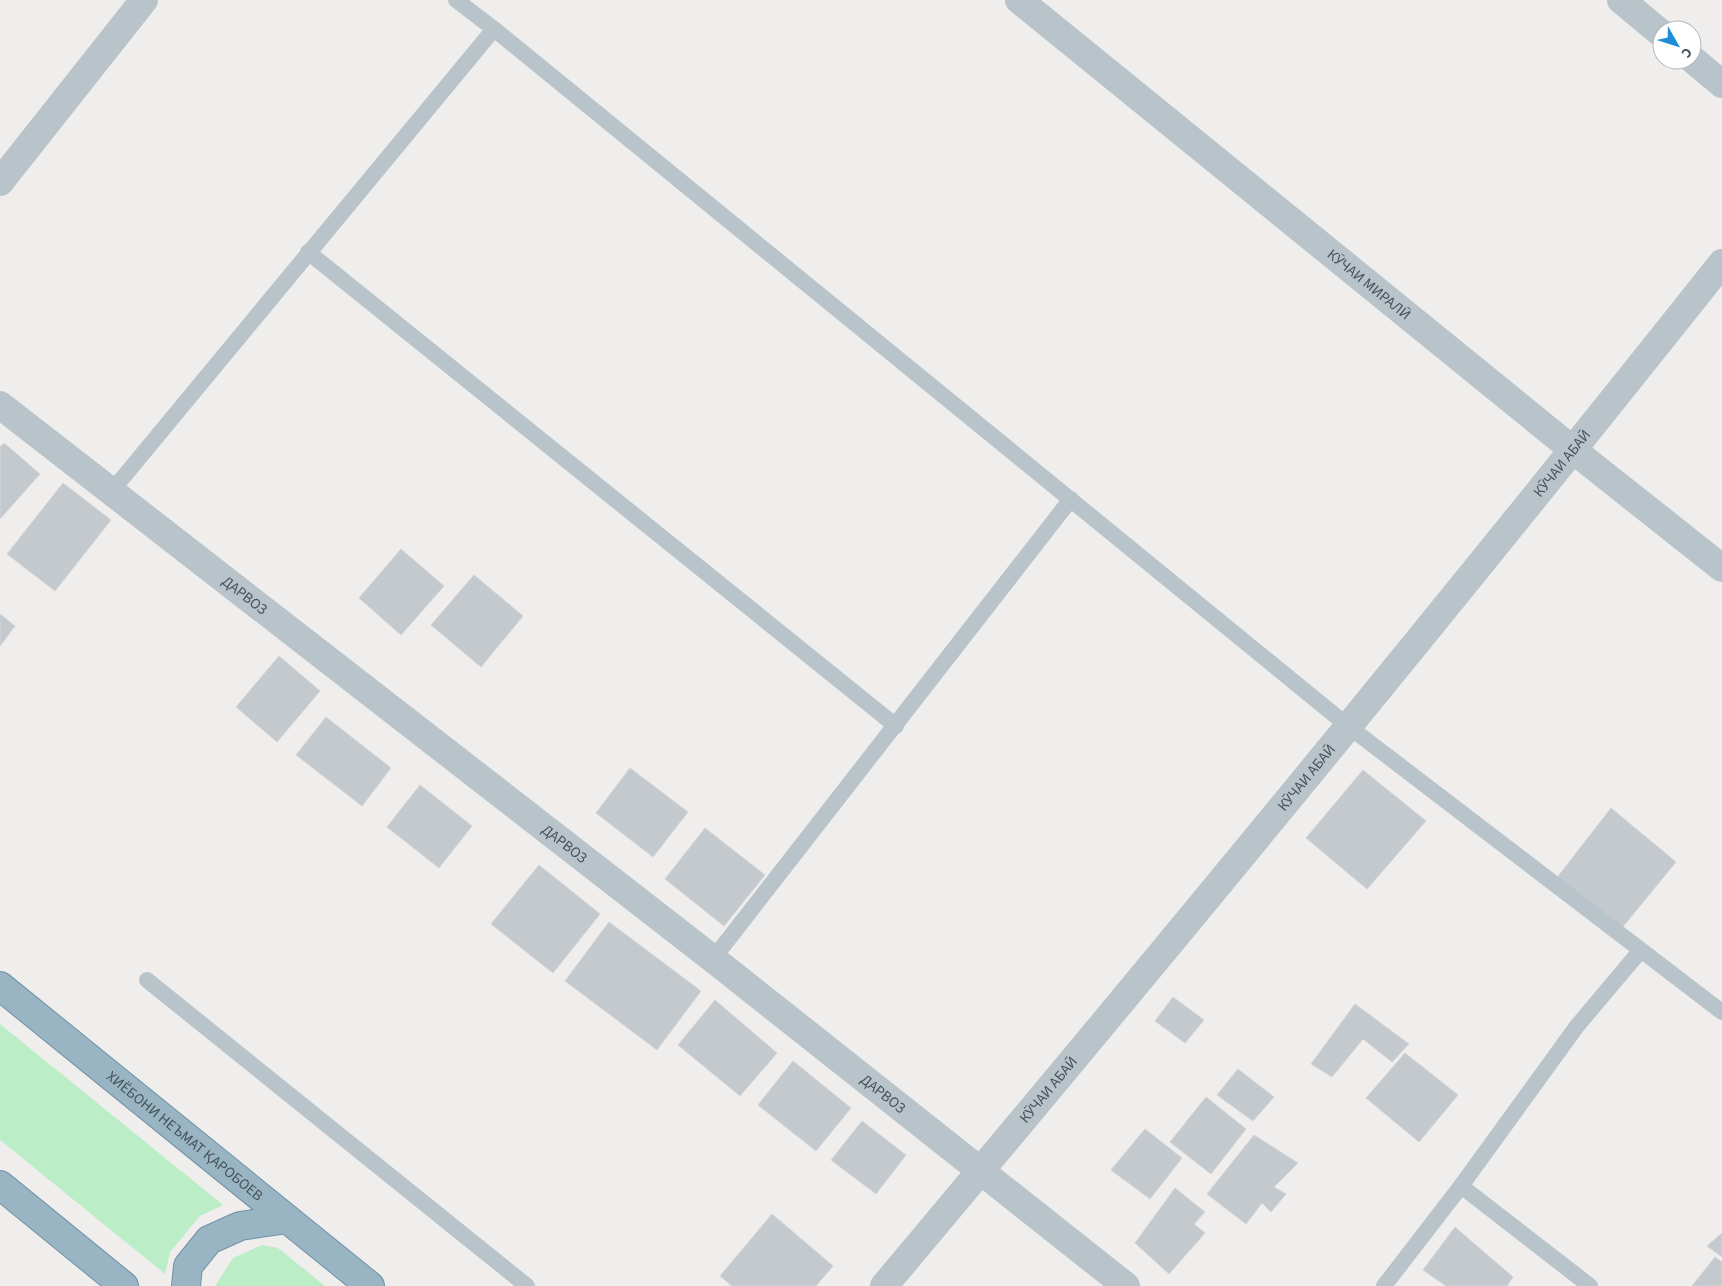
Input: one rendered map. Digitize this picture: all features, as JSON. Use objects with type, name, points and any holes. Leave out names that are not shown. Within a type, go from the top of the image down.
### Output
[{"type":"highway","name":"ХИЁБОНИ НЕЪМАТ ҚАРОБОЕВ","points":[[0,986],[370,1286]]},
{"type":"highway","points":[[0,1185],[124,1286]]},
{"type":"highway","points":[[186,1286],[188,1266],[209,1240],[240,1226],[287,1219]]},
{"type":"street","points":[[0,182],[144,0]]},
{"type":"street","name":"КӮЧАИ МИРАЛӢ","points":[[1019,0],[1573,450],[1722,568]]},
{"type":"street","points":[[1621,0],[1652,26]]},
{"type":"street","points":[[1702,67],[1722,84]]},
{"type":"street","name":"КӮЧАИ АБАӢ","points":[[884,1286],[1348,726],[1573,450],[1722,263]]},
{"type":"street","name":"ДАРВОЗ","points":[[0,405],[713,959],[1126,1286]]},
{"type":"lane","points":[[456,0],[1348,726],[1722,1012]]},
{"type":"lane","points":[[112,492],[308,252],[494,29]]},
{"type":"lane","points":[[308,252],[896,726]]},
{"type":"lane","points":[[713,959],[1071,499]]},
{"type":"lane","points":[[1384,1286],[1461,1186],[1577,1026],[1640,950]]},
{"type":"lane","points":[[147,980],[527,1286]]},
{"type":"lane","points":[[1461,1186],[1590,1286]]},
{"type":"green space","points":[[0,1024],[223,1205],[200,1216],[170,1252],[165,1274],[0,1140]]},
{"type":"green space","points":[[262,1245],[278,1248],[325,1286],[215,1286],[233,1258]]},
{"type":"building","points":[[4,443],[40,474],[0,519],[0,447]]},
{"type":"building","points":[[63,483],[111,520],[55,591],[7,554]]},
{"type":"building","points":[[401,549],[444,586],[401,635],[359,598]]},
{"type":"building","points":[[474,575],[523,616],[481,667],[431,625]]},
{"type":"building","points":[[0,614],[15,626],[0,646]]},
{"type":"building","points":[[279,656],[320,691],[277,742],[236,707]]},
{"type":"building","points":[[326,717],[391,768],[362,806],[296,755]]},
{"type":"building","points":[[630,768],[688,812],[653,857],[596,813]]},
{"type":"building","points":[[1363,770],[1426,821],[1367,889],[1306,838]]},
{"type":"building","points":[[420,785],[472,826],[439,868],[387,827]]},
{"type":"building","points":[[1611,808],[1676,862],[1621,929],[1556,879]]},
{"type":"building","points":[[705,828],[765,875],[724,926],[665,879]]},
{"type":"building","points":[[539,865],[600,914],[553,973],[491,924]]},
{"type":"building","points":[[609,922],[701,991],[657,1050],[565,981]]},
{"type":"building","points":[[1173,997],[1204,1020],[1185,1043],[1155,1021]]},
{"type":"building","points":[[715,1000],[777,1053],[740,1096],[678,1045]]},
{"type":"building","points":[[1355,1004],[1409,1044],[1392,1062],[1363,1039],[1332,1077],[1311,1064]]},
{"type":"building","points":[[1405,1053],[1458,1095],[1419,1142],[1366,1098]]},
{"type":"building","points":[[793,1061],[851,1108],[816,1151],[758,1105]]},
{"type":"building","points":[[1238,1069],[1274,1097],[1253,1121],[1217,1095]]},
{"type":"building","points":[[1206,1097],[1246,1129],[1211,1174],[1170,1142]]},
{"type":"building","points":[[862,1121],[906,1155],[876,1194],[831,1160]]},
{"type":"building","points":[[1145,1129],[1182,1158],[1150,1199],[1111,1170]]},
{"type":"building","points":[[1254,1135],[1298,1163],[1274,1187],[1286,1194],[1271,1212],[1262,1203],[1246,1224],[1207,1194]]},
{"type":"building","points":[[1175,1188],[1205,1212],[1194,1224],[1205,1233],[1169,1274],[1135,1243]]},
{"type":"building","points":[[772,1214],[833,1266],[816,1286],[732,1286],[720,1276]]},
{"type":"building","points":[[1455,1227],[1513,1277],[1507,1286],[1446,1286],[1423,1270]]},
{"type":"building","points":[[1722,1233],[1722,1257],[1707,1246]]},
{"type":"building","points":[[1715,1257],[1722,1262],[1722,1286],[1692,1286]]}]
